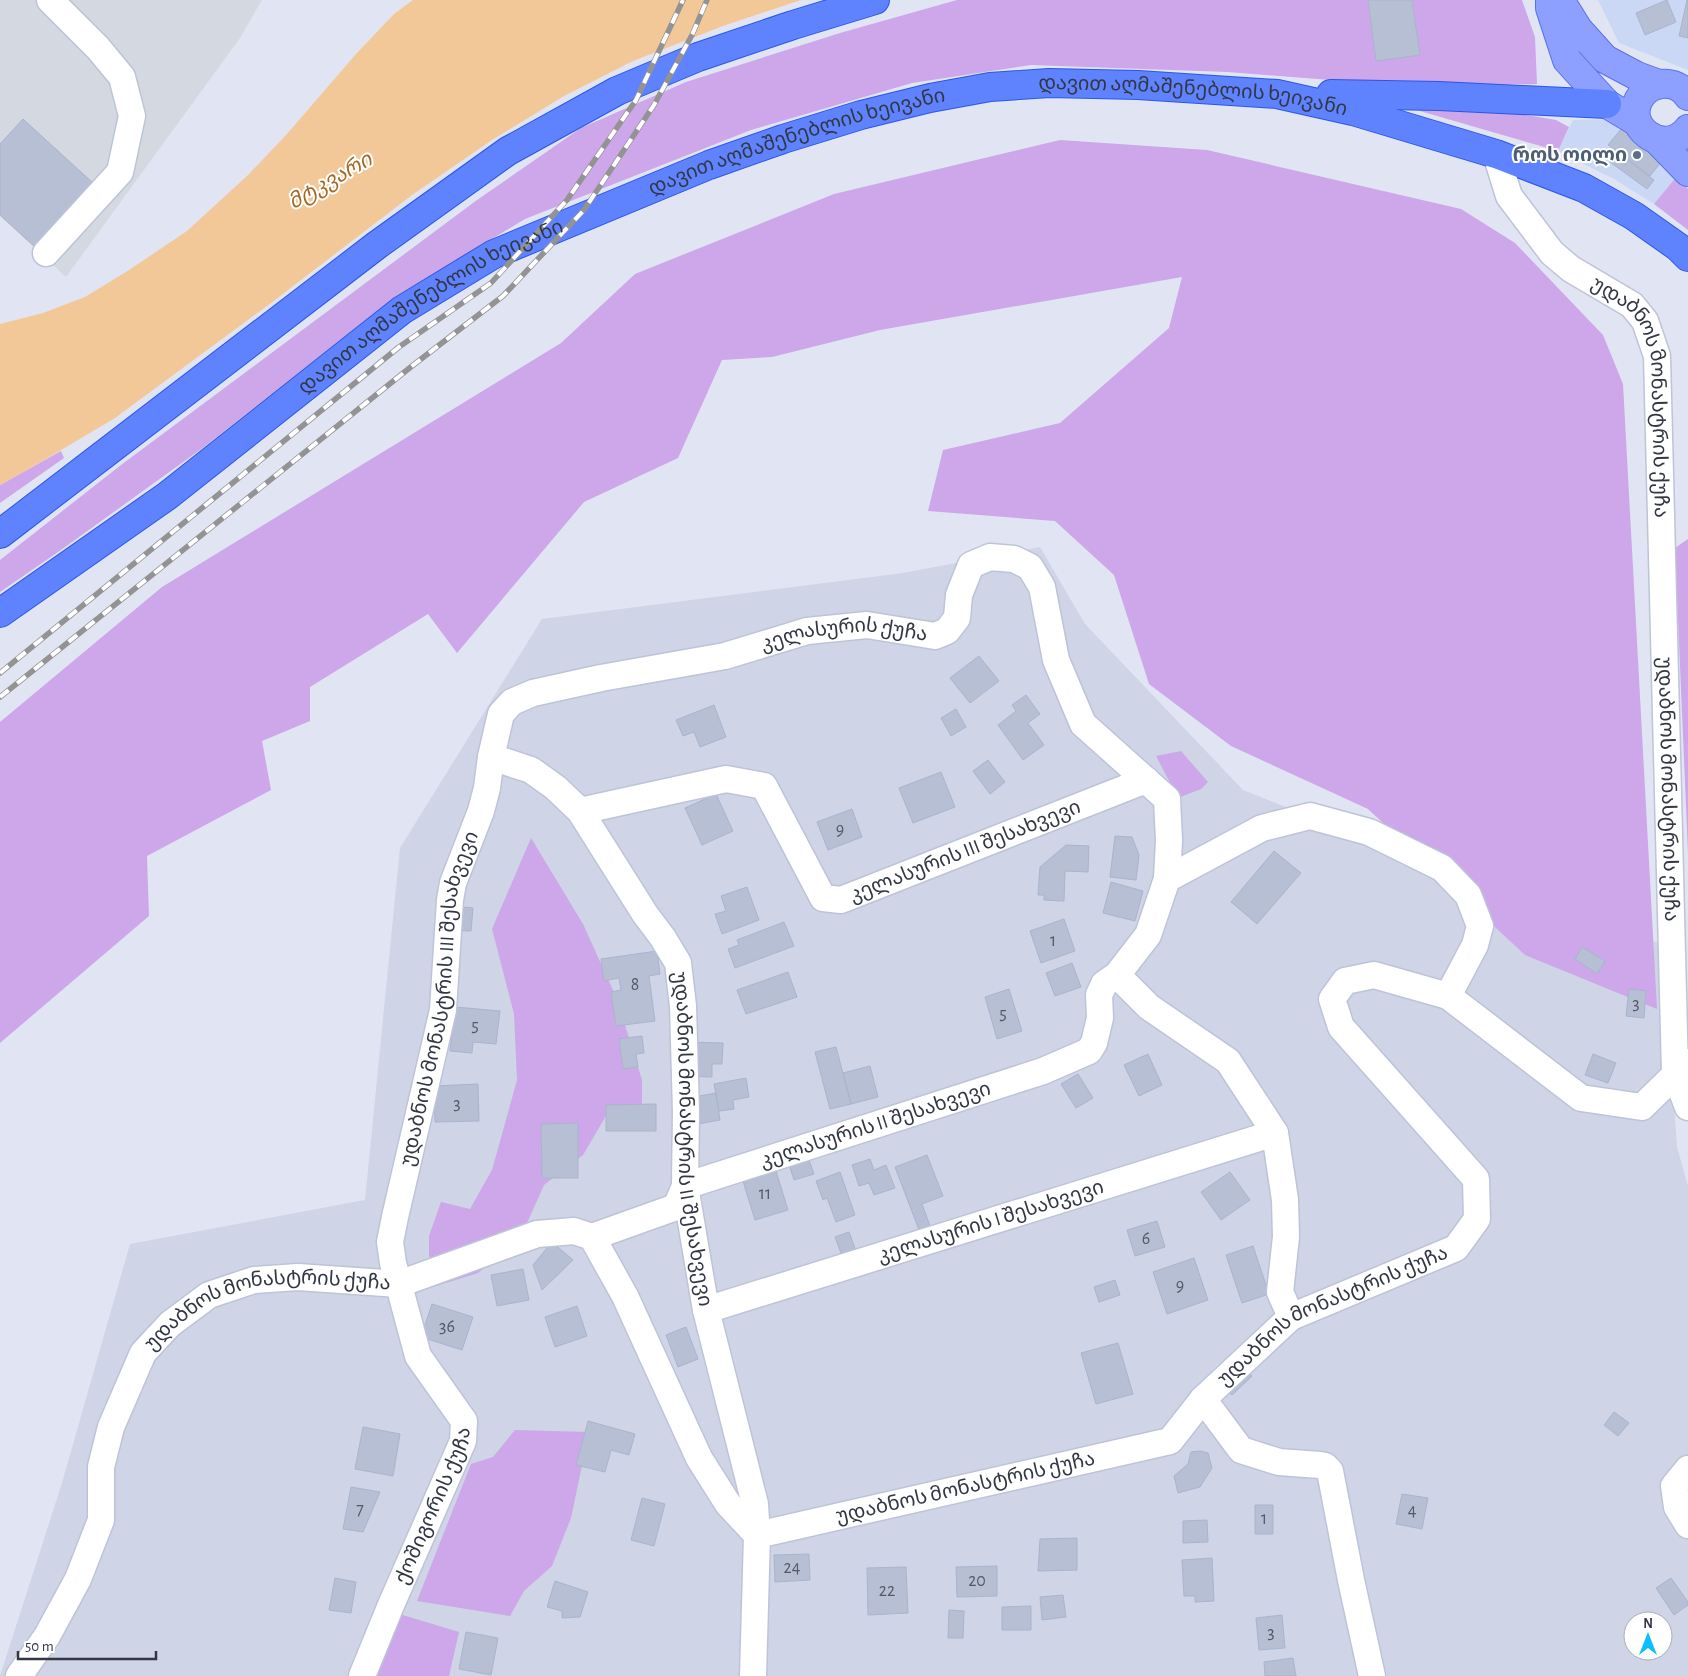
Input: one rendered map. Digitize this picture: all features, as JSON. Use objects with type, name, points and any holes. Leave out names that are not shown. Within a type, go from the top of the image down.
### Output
[{"type":"highway","points":[[0,534],[369,251],[508,151],[617,91],[698,57],[793,24],[875,0]]},
{"type":"highway","name":"დავით აღმაშენებლის ხეივანი","points":[[0,613],[166,496],[402,310],[494,254],[709,165],[861,115],[930,98],[990,87],[1049,83],[1118,84],[1276,94],[1353,111],[1496,154],[1584,188],[1634,216],[1678,247],[1688,257]]},
{"type":"highway","points":[[1276,94],[1439,96],[1607,104]]},
{"type":"main road","points":[[1550,0],[1550,8],[1567,60],[1607,104],[1637,122],[1645,134],[1657,140],[1688,172]]},
{"type":"main road","points":[[1560,0],[1578,29],[1604,59],[1637,76],[1659,84],[1673,85],[1687,94]]},
{"type":"main road","points":[[1637,122],[1636,114],[1640,98],[1651,87],[1659,84]]},
{"type":"main road","points":[[1657,140],[1676,139],[1688,129]]},
{"type":"street","points":[[46,253],[120,172],[132,116],[122,77],[98,48],[50,0]]},
{"type":"street","name":"უდაბნოს მონასტრის ქუჩა","points":[[757,1535],[1170,1441],[1204,1399],[1291,1317],[1456,1248],[1477,1220],[1476,1179],[1341,1027],[1332,1000],[1344,981],[1374,975],[1448,996],[1581,1098],[1642,1107],[1682,1068],[1657,356],[1645,321],[1632,305],[1570,269],[1552,253],[1509,196],[1496,154]]},
{"type":"street","name":"კელასურის ქუჩა","points":[[501,714],[512,702],[533,693],[601,678],[725,656],[806,632],[867,625],[935,636],[947,630],[956,618],[960,595],[971,565],[990,557],[1014,559],[1030,567],[1042,587],[1056,660],[1083,724],[1166,799],[1170,840],[1167,879],[1148,935],[1117,975]]},
{"type":"street","name":"უდაბნოს მონასტრის III შესახვევი","points":[[399,1284],[390,1242],[443,1010],[450,900],[453,883],[481,811],[501,714]]},
{"type":"street","name":"უდაბნოს მონასტრის II შესახვევი","points":[[491,757],[531,770],[556,788],[580,811],[678,964],[683,1006],[686,1102],[685,1186],[706,1310],[755,1504],[757,1535],[753,1676]]},
{"type":"street","name":"კელასურის III შესახვევი","points":[[580,811],[726,778],[764,786],[823,898],[841,900],[1146,780]]},
{"type":"street","points":[[1167,879],[1262,828],[1310,816],[1368,832],[1442,868],[1468,895],[1480,926],[1475,945],[1448,996]]},
{"type":"street","points":[[1117,975],[1149,1007],[1228,1061],[1275,1133],[1285,1200],[1286,1238],[1280,1292],[1291,1317]]},
{"type":"street","name":"კელასურის II შესახვევი","points":[[685,1186],[1043,1071],[1089,1051],[1094,1042],[1100,1018],[1099,995],[1104,984],[1117,975]]},
{"type":"street","points":[[1682,1068],[1688,1107]]},
{"type":"street","name":"კელასურის I შესახვევი","points":[[706,1310],[1275,1133]]},
{"type":"street","points":[[685,1186],[676,1207],[592,1238],[625,1296],[699,1458],[728,1504],[757,1535]]},
{"type":"street","name":"უდაბნოს მონასტრის ქუჩა","points":[[19,1676],[47,1636],[78,1579],[102,1520],[101,1467],[111,1427],[143,1353],[170,1324],[208,1294],[254,1280],[298,1278],[399,1284],[537,1234],[574,1231],[592,1238]]},
{"type":"street","name":"ქოშიგორის ქუჩა","points":[[362,1676],[391,1605],[464,1441],[464,1421],[418,1356],[399,1284]]},
{"type":"street","points":[[1204,1399],[1241,1450],[1279,1462],[1320,1464],[1330,1471],[1372,1676]]},
{"type":"street","points":[[1688,1469],[1674,1486],[1677,1507],[1688,1525]]},
{"type":"shaded area","points":[[0,0],[262,0],[240,38],[66,277],[0,216]]},
{"type":"shaded area","points":[[957,0],[1522,0],[1535,37],[1537,84],[1419,87],[1228,72],[1031,65],[912,83],[751,130],[525,219],[395,297],[204,447],[0,592],[0,560],[121,465],[477,200],[581,128],[686,82],[840,33]]},
{"type":"shaded area","points":[[1598,0],[1688,0],[1688,70],[1619,43]]},
{"type":"shaded area","points":[[1468,105],[1556,120],[1569,127],[1558,151],[1406,107]]},
{"type":"shaded area","points":[[1616,119],[1677,176],[1654,204],[1614,179],[1558,151],[1573,120]]},
{"type":"shaded area","points":[[1060,140],[1207,150],[1461,209],[1515,243],[1603,335],[1623,384],[1657,1009],[1525,955],[1368,809],[1231,746],[1149,684],[1114,575],[1055,521],[928,511],[943,450],[1060,423],[1169,328],[1182,277],[880,330],[772,357],[722,360],[678,458],[584,502],[457,653],[428,614],[310,687],[310,721],[262,741],[271,790],[147,856],[149,916],[0,1043],[0,722],[162,587],[561,343],[635,274],[834,194]]},
{"type":"shaded area","points":[[1677,176],[1688,189],[1688,230],[1654,204]]},
{"type":"shaded area","points":[[61,451],[64,458],[0,503],[0,485]]},
{"type":"shaded area","points":[[1688,539],[1688,853],[1675,548]]},
{"type":"shaded area","points":[[1040,547],[1085,624],[1243,790],[1556,915],[1663,944],[1677,1147],[1688,1186],[1688,1676],[0,1676],[62,1483],[130,1244],[365,1200],[400,848],[542,619],[903,573]]},
{"type":"shaded area","points":[[1181,751],[1208,782],[1201,789],[1178,798],[1156,756]]},
{"type":"shaded area","points":[[531,838],[583,924],[617,999],[642,1080],[642,1109],[610,1109],[583,1155],[544,1185],[519,1241],[478,1273],[433,1287],[429,1236],[441,1202],[470,1209],[492,1170],[517,1080],[514,1014],[492,929]]},
{"type":"shaded area","points":[[515,1430],[589,1432],[571,1518],[552,1566],[524,1591],[510,1616],[417,1601],[471,1464],[493,1457]]},
{"type":"shaded area","points":[[396,1613],[459,1632],[449,1676],[374,1676]]},
{"type":"water","name":"მტკვარი","points":[[413,0],[801,0],[723,26],[633,61],[564,96],[492,140],[412,195],[271,303],[115,418],[0,485],[0,324],[43,313],[85,297],[187,231],[247,176],[287,134],[356,54],[394,14]]},
{"type":"building","points":[[1368,0],[1412,0],[1420,55],[1376,61]]},
{"type":"building","points":[[1667,0],[1676,22],[1645,35],[1636,13]]},
{"type":"building","points":[[1688,1],[1688,38],[1679,36]]},
{"type":"building","points":[[23,119],[93,183],[35,247],[0,215],[0,144]]},
{"type":"building","points":[[1621,129],[1662,161],[1650,176],[1608,145]]},
{"type":"building","points":[[1618,152],[1654,180],[1647,189],[1610,162]]},
{"type":"building","points":[[979,656],[999,681],[970,703],[950,678]]},
{"type":"building","points":[[1026,695],[1040,714],[1028,723],[1044,745],[1023,760],[998,725],[1016,711],[1012,705]]},
{"type":"building","points":[[714,705],[726,737],[700,747],[694,732],[683,736],[676,720]]},
{"type":"building","points":[[956,709],[966,727],[951,736],[941,718]]},
{"type":"building","points":[[988,760],[1005,782],[990,794],[973,771]]},
{"type":"building","points":[[941,772],[955,807],[913,823],[899,788]]},
{"type":"building","points":[[716,794],[733,831],[702,845],[685,808]]},
{"type":"building","points":[[852,809],[862,837],[828,850],[817,822]]},
{"type":"building","points":[[1115,836],[1132,837],[1139,855],[1136,880],[1110,877]]},
{"type":"building","points":[[1066,845],[1089,846],[1088,872],[1065,871],[1064,901],[1044,900],[1044,895],[1038,895],[1040,867]]},
{"type":"building","points":[[1274,851],[1301,873],[1257,924],[1231,902]]},
{"type":"building","points":[[1111,882],[1143,891],[1135,921],[1103,913]]},
{"type":"building","points":[[747,887],[759,920],[722,934],[715,914],[726,911],[721,896]]},
{"type":"building","points":[[453,906],[473,908],[471,931],[451,930]]},
{"type":"building","points":[[1064,919],[1075,951],[1041,963],[1030,931]]},
{"type":"building","points":[[784,922],[794,946],[735,968],[728,949],[739,945],[737,940]]},
{"type":"building","points":[[1582,947],[1605,961],[1597,974],[1575,959]]},
{"type":"building","points":[[657,951],[660,974],[649,976],[655,1021],[616,1026],[611,992],[621,990],[619,978],[604,981],[601,959]]},
{"type":"building","points":[[1072,963],[1081,987],[1055,996],[1046,973]]},
{"type":"building","points":[[788,972],[797,997],[746,1014],[737,990]]},
{"type":"building","points":[[1009,989],[1022,1031],[997,1039],[985,997]]},
{"type":"building","points":[[1629,989],[1646,991],[1644,1018],[1626,1016]]},
{"type":"building","points":[[455,1007],[500,1011],[496,1044],[473,1042],[472,1053],[450,1051]]},
{"type":"building","points":[[642,1036],[644,1053],[636,1054],[638,1067],[623,1069],[619,1039]]},
{"type":"building","points":[[689,1042],[723,1043],[722,1064],[712,1064],[712,1077],[688,1076]]},
{"type":"building","points":[[836,1047],[851,1104],[830,1109],[815,1052]]},
{"type":"building","points":[[1148,1054],[1162,1085],[1139,1096],[1124,1065]]},
{"type":"building","points":[[1593,1054],[1616,1063],[1608,1083],[1585,1075]]},
{"type":"building","points":[[870,1066],[878,1097],[851,1104],[843,1073]]},
{"type":"building","points":[[1078,1074],[1093,1098],[1076,1108],[1061,1084]]},
{"type":"building","points":[[746,1078],[749,1097],[733,1100],[734,1109],[719,1111],[714,1084]]},
{"type":"building","points":[[478,1084],[479,1121],[435,1122],[434,1086]]},
{"type":"building","points":[[716,1093],[720,1120],[698,1124],[694,1097]]},
{"type":"building","points":[[656,1104],[656,1131],[606,1131],[606,1105]]},
{"type":"building","points":[[578,1123],[578,1178],[542,1178],[541,1124]]},
{"type":"building","points":[[806,1152],[814,1174],[794,1180],[787,1158]]},
{"type":"building","points":[[927,1155],[943,1196],[922,1204],[930,1226],[919,1230],[895,1167]]},
{"type":"building","points":[[870,1159],[874,1170],[886,1165],[895,1188],[874,1195],[869,1183],[859,1186],[852,1165]]},
{"type":"building","points":[[775,1168],[788,1210],[755,1220],[742,1178]]},
{"type":"building","points":[[840,1172],[855,1215],[836,1222],[827,1198],[823,1200],[816,1181]]},
{"type":"building","points":[[1230,1172],[1250,1200],[1221,1220],[1201,1192]]},
{"type":"building","points":[[1157,1221],[1165,1247],[1135,1256],[1127,1230]]},
{"type":"building","points":[[849,1232],[856,1251],[842,1256],[835,1237]]},
{"type":"building","points":[[552,1242],[573,1260],[542,1290],[533,1265]]},
{"type":"building","points":[[1253,1246],[1269,1294],[1242,1303],[1226,1255]]},
{"type":"building","points":[[1194,1258],[1208,1300],[1167,1314],[1153,1272]]},
{"type":"building","points":[[523,1269],[529,1300],[497,1306],[491,1275]]},
{"type":"building","points":[[1115,1280],[1120,1295],[1099,1302],[1094,1287]]},
{"type":"building","points":[[432,1304],[473,1317],[462,1350],[421,1337]]},
{"type":"building","points":[[577,1306],[587,1336],[555,1347],[545,1317]]},
{"type":"building","points":[[686,1327],[698,1359],[678,1367],[666,1335]]},
{"type":"building","points":[[1118,1343],[1133,1394],[1096,1404],[1081,1353]]},
{"type":"building","points":[[1241,1365],[1252,1376],[1232,1395],[1222,1385]]},
{"type":"building","points":[[1614,1412],[1629,1423],[1618,1436],[1604,1425]]},
{"type":"building","points":[[588,1421],[635,1434],[629,1455],[611,1450],[605,1472],[576,1465]]},
{"type":"building","points":[[363,1427],[400,1434],[393,1476],[355,1469]]},
{"type":"building","points":[[1200,1451],[1208,1453],[1212,1468],[1200,1487],[1178,1493],[1174,1476],[1188,1464],[1191,1452]]},
{"type":"building","points":[[351,1487],[380,1492],[363,1532],[343,1529]]},
{"type":"building","points":[[1402,1494],[1428,1498],[1422,1529],[1396,1524]]},
{"type":"building","points":[[642,1498],[665,1504],[654,1546],[631,1540]]},
{"type":"building","points":[[1255,1505],[1273,1505],[1273,1534],[1255,1534]]},
{"type":"building","points":[[1207,1520],[1208,1542],[1183,1543],[1183,1521]]},
{"type":"building","points":[[1077,1538],[1077,1570],[1038,1571],[1040,1539]]},
{"type":"building","points":[[809,1554],[810,1580],[775,1582],[774,1555]]},
{"type":"building","points":[[1212,1558],[1214,1601],[1195,1602],[1195,1596],[1184,1596],[1182,1560]]},
{"type":"building","points":[[997,1566],[997,1596],[957,1597],[956,1567]]},
{"type":"building","points":[[906,1567],[908,1613],[868,1615],[867,1568]]},
{"type":"building","points":[[335,1578],[356,1582],[351,1613],[329,1610]]},
{"type":"building","points":[[1671,1578],[1688,1602],[1688,1605],[1674,1615],[1656,1588]]},
{"type":"building","points":[[555,1581],[588,1592],[580,1617],[562,1618],[562,1611],[547,1607]]},
{"type":"building","points":[[1063,1595],[1066,1617],[1042,1620],[1040,1597]]},
{"type":"building","points":[[1031,1606],[1031,1630],[1002,1630],[1002,1607]]},
{"type":"building","points":[[949,1610],[964,1611],[963,1638],[948,1638]]},
{"type":"building","points":[[1282,1615],[1285,1648],[1259,1650],[1256,1618]]},
{"type":"building","points":[[466,1632],[498,1638],[491,1675],[459,1669]]},
{"type":"building","points":[[1293,1658],[1296,1676],[1265,1676],[1264,1662]]},
{"type":"railway","points":[[0,673],[399,347],[491,283],[567,200],[636,100],[683,0]]},
{"type":"railway","points":[[0,697],[412,366],[503,296],[584,210],[654,105],[692,35],[707,0]]},
{"type":"place","name":"როს ოილი","points":[[1637,155]]}]
